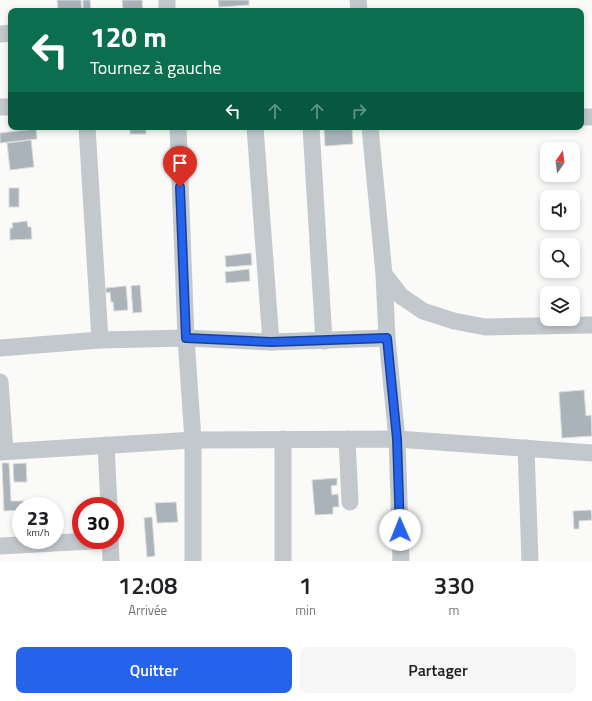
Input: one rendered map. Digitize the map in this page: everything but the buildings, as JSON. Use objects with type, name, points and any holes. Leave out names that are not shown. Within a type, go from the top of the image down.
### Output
[{"type":"street","points":[[87,130],[100,340]]},
{"type":"street","points":[[178,130],[186,338],[193,440],[193,561]]},
{"type":"street","points":[[255,130],[271,342]]},
{"type":"street","points":[[312,130],[324,340]]},
{"type":"street","points":[[370,130],[384,274],[387,338],[397,439],[401,561]]},
{"type":"street","points":[[384,274],[401,296],[423,311],[454,321],[485,327],[592,325]]},
{"type":"street","points":[[0,348],[100,340],[186,338],[271,342],[387,338]]},
{"type":"street","points":[[0,382],[2,452],[193,440],[397,439],[592,453]]},
{"type":"street","points":[[283,439],[283,561]]},
{"type":"street","points":[[347,439],[350,502]]},
{"type":"street","points":[[106,445],[109,497]]},
{"type":"street","points":[[526,448],[530,561]]},
{"type":"street","points":[[0,546],[72,542]]},
{"type":"street","points":[[110,549],[111,561]]},
{"type":"route","points":[[180,187],[186,338],[271,342],[387,338],[397,439],[400,530]]}]
